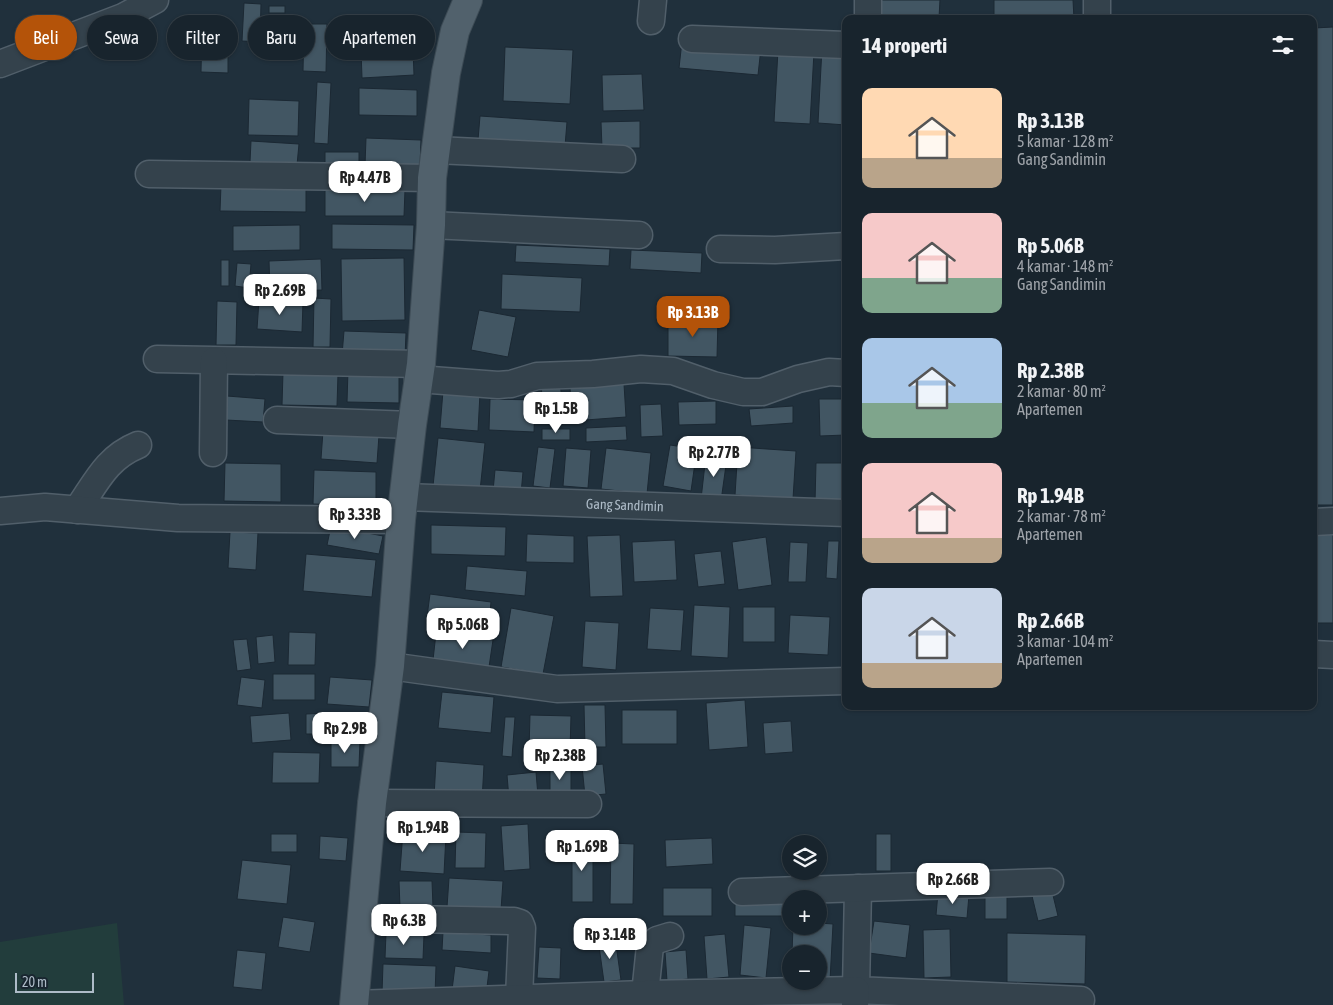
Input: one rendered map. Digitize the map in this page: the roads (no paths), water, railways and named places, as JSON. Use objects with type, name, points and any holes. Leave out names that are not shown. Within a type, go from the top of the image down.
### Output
[{"type":"main road","points":[[354,1005],[372,803],[390,666],[403,509],[420,372],[432,226],[432,178],[446,73],[455,31],[468,0]]},
{"type":"street","points":[[0,64],[123,17],[154,0]]},
{"type":"street","points":[[868,0],[868,15]]},
{"type":"street","points":[[1097,0],[1097,15]]},
{"type":"street","points":[[692,39],[842,45]]},
{"type":"street","points":[[436,150],[622,159]]},
{"type":"street","points":[[149,174],[432,178]]},
{"type":"street","points":[[432,226],[639,235]]},
{"type":"street","points":[[720,248],[775,250],[842,246]]},
{"type":"street","points":[[157,359],[420,372],[498,385],[511,384],[537,376],[593,374],[641,369],[673,371],[713,385],[735,390],[762,392],[798,379],[829,372],[842,373]]},
{"type":"street","points":[[213,453],[214,361]]},
{"type":"street","points":[[277,420],[412,425]]},
{"type":"street","points":[[77,510],[109,463],[126,450],[138,445]]},
{"type":"street","name":"Gang Sandimin","points":[[0,511],[45,507],[178,518],[403,509],[842,513]]},
{"type":"street","points":[[1317,522],[1333,522]]},
{"type":"street","points":[[1317,654],[1333,654]]},
{"type":"street","points":[[390,666],[556,689],[842,680]]},
{"type":"street","points":[[372,803],[588,804]]},
{"type":"street","points":[[742,892],[1050,882]]},
{"type":"street","points":[[856,998],[858,888]]},
{"type":"street","points":[[362,918],[514,921],[520,923],[522,928],[519,998]]},
{"type":"street","points":[[645,994],[650,946],[657,940],[670,936]]},
{"type":"street","points":[[354,1005],[645,994],[1081,1000]]}]
